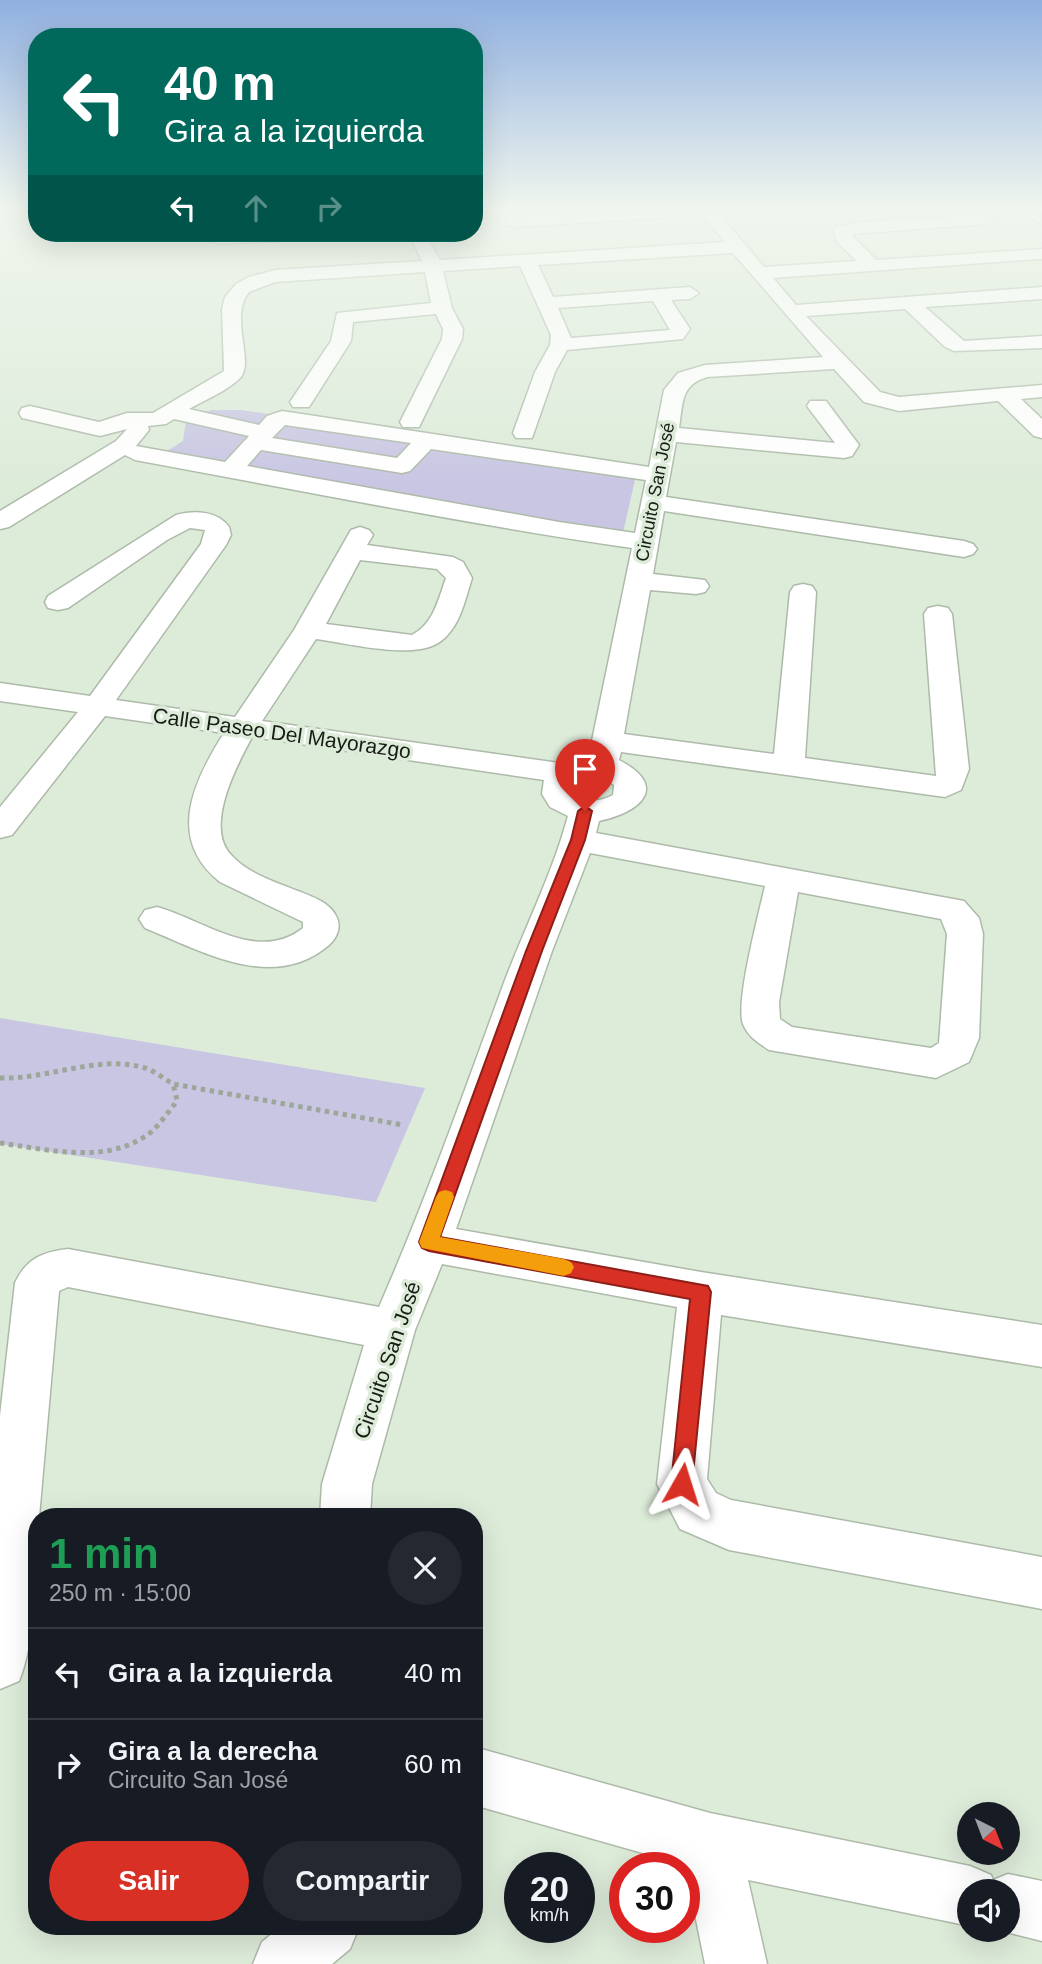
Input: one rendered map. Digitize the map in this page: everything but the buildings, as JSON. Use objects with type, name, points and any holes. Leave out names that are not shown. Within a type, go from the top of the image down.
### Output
[{"type":"street","points":[[165,415],[234,371],[232,302]]},
{"type":"street","points":[[411,422],[452,338],[453,329],[440,302]]},
{"type":"street","points":[[524,433],[545,372],[560,345],[561,334],[548,303],[567,302]]},
{"type":"street","points":[[560,345],[666,337],[680,332],[662,302]]},
{"type":"street","points":[[783,302],[873,397],[893,404],[1042,391]]},
{"type":"street","points":[[909,302],[952,344],[961,346],[1042,342]]},
{"type":"street","points":[[791,311],[914,302]]},
{"type":"street","points":[[301,402],[341,341],[345,317],[442,308]]},
{"type":"street","name":"Circuito San José","points":[[605,753],[674,390],[678,382],[694,373],[718,369],[839,362]]},
{"type":"street","points":[[1003,394],[1042,431]]},
{"type":"street","points":[[667,434],[844,451],[848,445],[818,406]]},
{"type":"street","points":[[30,412],[100,429],[134,419],[165,415],[329,455],[402,466],[426,441]]},
{"type":"street","points":[[0,522],[79,471],[124,453],[168,440],[174,427],[165,415]]},
{"type":"street","points":[[230,471],[275,421],[282,418],[658,475]]},
{"type":"street","points":[[124,453],[138,430],[134,419]]},
{"type":"street","points":[[302,482],[355,427]]},
{"type":"street","points":[[100,429],[96,443],[124,453],[302,482],[559,530],[645,542]]},
{"type":"street","points":[[652,502],[964,549]]},
{"type":"street","points":[[0,828],[91,715],[213,545],[218,535],[217,527],[208,521],[185,520],[58,602]]},
{"type":"street","points":[[157,919],[244,954],[267,957],[299,950],[320,933],[321,920],[317,914],[230,872],[213,857],[203,838],[208,801],[237,737],[308,630],[356,543],[444,562],[454,568],[459,578],[445,619],[430,638],[413,643],[308,630]]},
{"type":"street","points":[[638,581],[696,586]]},
{"type":"street","points":[[789,765],[803,592]]},
{"type":"street","points":[[570,803],[582,765],[605,753],[789,765],[935,787],[950,783],[952,757],[938,614]]},
{"type":"street","name":"Calle Paseo Del Mayorazgo","points":[[0,692],[91,715]]},
{"type":"street","name":"Calle Paseo Del Mayorazgo","points":[[0,710],[91,715],[237,737],[570,803]]},
{"type":"street","points":[[570,803],[614,808],[625,802],[631,794],[632,786],[627,777],[605,753]]},
{"type":"street","points":[[570,803],[783,880],[940,905],[957,913],[965,934],[960,1038],[955,1052],[936,1063],[802,1045],[783,1040],[766,1029],[761,1022],[760,1002],[783,880]]},
{"type":"street","name":"Circuito San José","points":[[346,1508],[347,1484],[392,1330],[429,1242],[534,951],[570,803]]},
{"type":"street","points":[[429,1242],[701,1292],[1042,1346]]},
{"type":"street","points":[[0,1662],[37,1283],[45,1274],[68,1268],[392,1330]]},
{"type":"street","points":[[701,1292],[682,1484],[698,1511],[729,1525],[1042,1583]]},
{"type":"street","points":[[483,1779],[710,1843],[957,1893]]},
{"type":"street","points":[[710,1843],[736,1964]]},
{"type":"street","points":[[1020,1906],[1042,1911]]},
{"type":"street","points":[[284,1964],[318,1935]]},
{"type":"path","points":[[0,1078],[19,1079],[71,1069],[124,1065],[146,1068],[173,1084],[403,1125]]},
{"type":"path","points":[[0,1143],[102,1152],[124,1147],[145,1136],[164,1117],[177,1100],[173,1084]]},
{"type":"shaded area","points":[[211,410],[242,410],[637,471],[622,537],[151,461],[183,441],[186,420]]},
{"type":"shaded area","points":[[0,1018],[425,1088],[376,1202],[0,1144]]},
{"type":"slow traffic","points":[[445,1197],[429,1242],[564,1267]]},
{"type":"route","points":[[585,811],[578,840],[534,951],[429,1242],[701,1292],[682,1484]]}]
